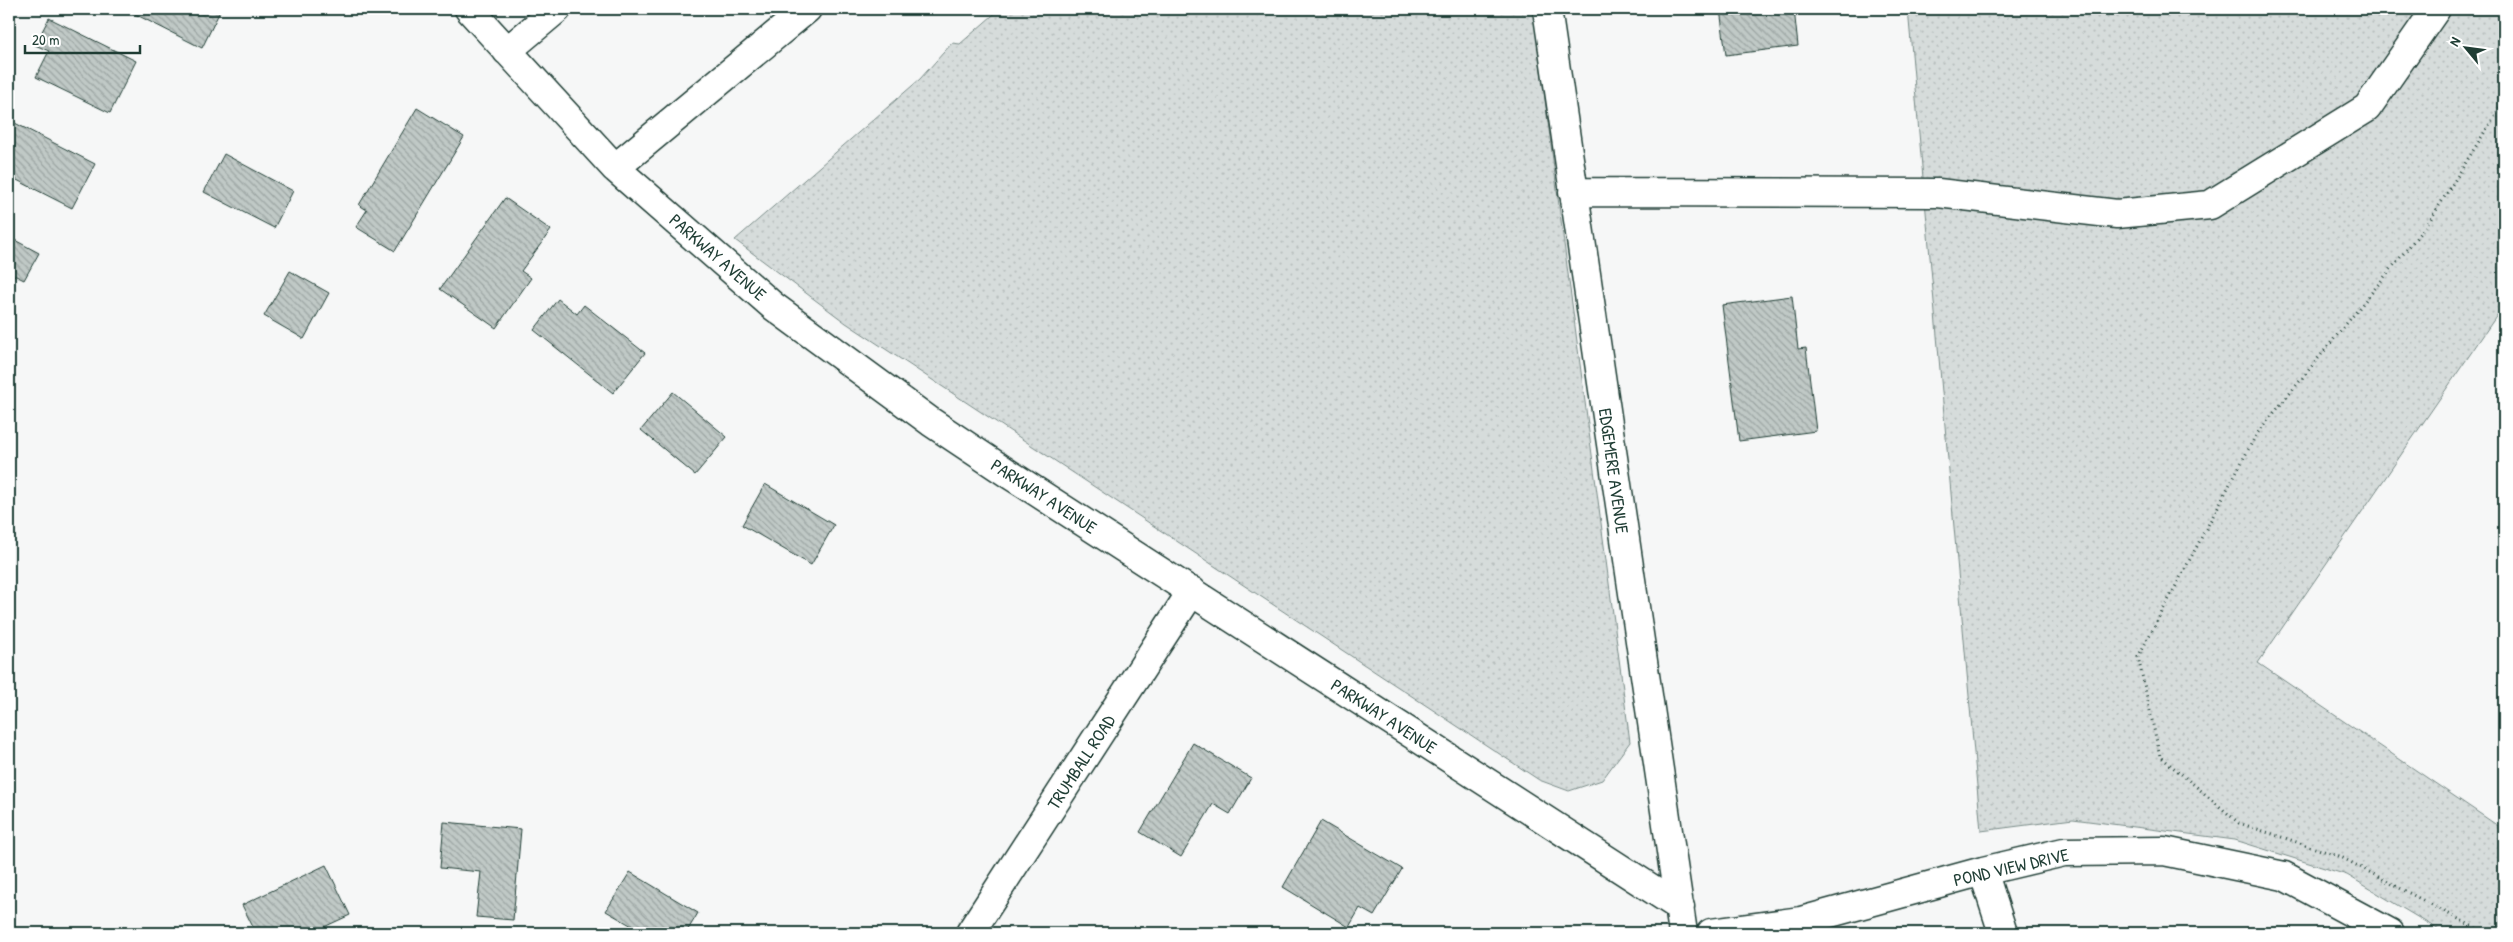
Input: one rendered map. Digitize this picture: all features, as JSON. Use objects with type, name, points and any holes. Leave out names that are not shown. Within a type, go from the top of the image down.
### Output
[{"type":"street","name":"PARKWAY AVENUE","points":[[469,9],[506,52],[615,168],[773,306],[930,422],[1192,591],[1682,920]]},
{"type":"street","points":[[506,52],[557,9]]},
{"type":"street","points":[[615,168],[807,9]]},
{"type":"street","name":"EDGEMERE AVENUE","points":[[1547,9],[1682,920]]},
{"type":"street","points":[[1573,192],[1938,192],[2117,214],[2210,205],[2367,108],[2436,9]]},
{"type":"street","name":"TRUMBALL ROAD","points":[[970,933],[1192,591]]},
{"type":"street","name":"POND VIEW DRIVE","points":[[1711,933],[1801,922],[1983,871],[2064,852],[2164,851],[2284,876],[2390,933]]},
{"type":"street","points":[[1983,871],[2003,933]]},
{"type":"path","points":[[2485,933],[2339,856],[2239,823],[2160,756],[2138,657],[2256,435],[2429,222],[2504,101]]},
{"type":"shaded area","points":[[1000,9],[1533,9],[1630,742],[1602,780],[1569,791],[1539,780],[846,323],[735,240],[920,79],[952,43],[960,44]]},
{"type":"shaded area","points":[[1908,9],[2504,9],[2504,305],[2258,663],[2504,830],[2504,933],[2444,933],[2347,875],[2235,840],[2073,819],[1981,831]]},
{"type":"building","points":[[125,9],[221,9],[202,48]]},
{"type":"building","points":[[1720,9],[1794,9],[1798,46],[1726,55]]},
{"type":"building","points":[[49,18],[136,61],[110,113],[36,77],[49,51],[35,45]]},
{"type":"building","points":[[417,108],[464,137],[395,251],[356,227],[367,210],[359,205]]},
{"type":"building","points":[[9,120],[95,164],[72,208],[9,176]]},
{"type":"building","points":[[224,154],[293,191],[274,228],[204,192]]},
{"type":"building","points":[[505,198],[551,230],[521,271],[531,278],[496,328],[440,289]]},
{"type":"building","points":[[9,237],[39,253],[24,280],[14,275],[9,286]]},
{"type":"building","points":[[290,271],[329,293],[304,339],[264,316]]},
{"type":"building","points":[[1792,296],[1798,349],[1806,348],[1816,431],[1739,441],[1722,305]]},
{"type":"building","points":[[558,299],[577,314],[584,305],[645,353],[613,393],[534,330]]},
{"type":"building","points":[[673,392],[727,437],[695,475],[641,430]]},
{"type":"building","points":[[765,484],[834,525],[811,565],[742,525]]},
{"type":"building","points":[[1193,743],[1251,778],[1230,814],[1213,804],[1181,857],[1140,832]]},
{"type":"building","points":[[1321,821],[1402,869],[1374,916],[1360,908],[1349,927],[1283,887]]},
{"type":"building","points":[[444,822],[521,829],[513,920],[476,917],[481,872],[440,868]]},
{"type":"building","points":[[326,865],[350,915],[311,933],[256,933],[242,905]]},
{"type":"building","points":[[630,872],[698,913],[686,933],[637,933],[639,930],[606,911]]}]
